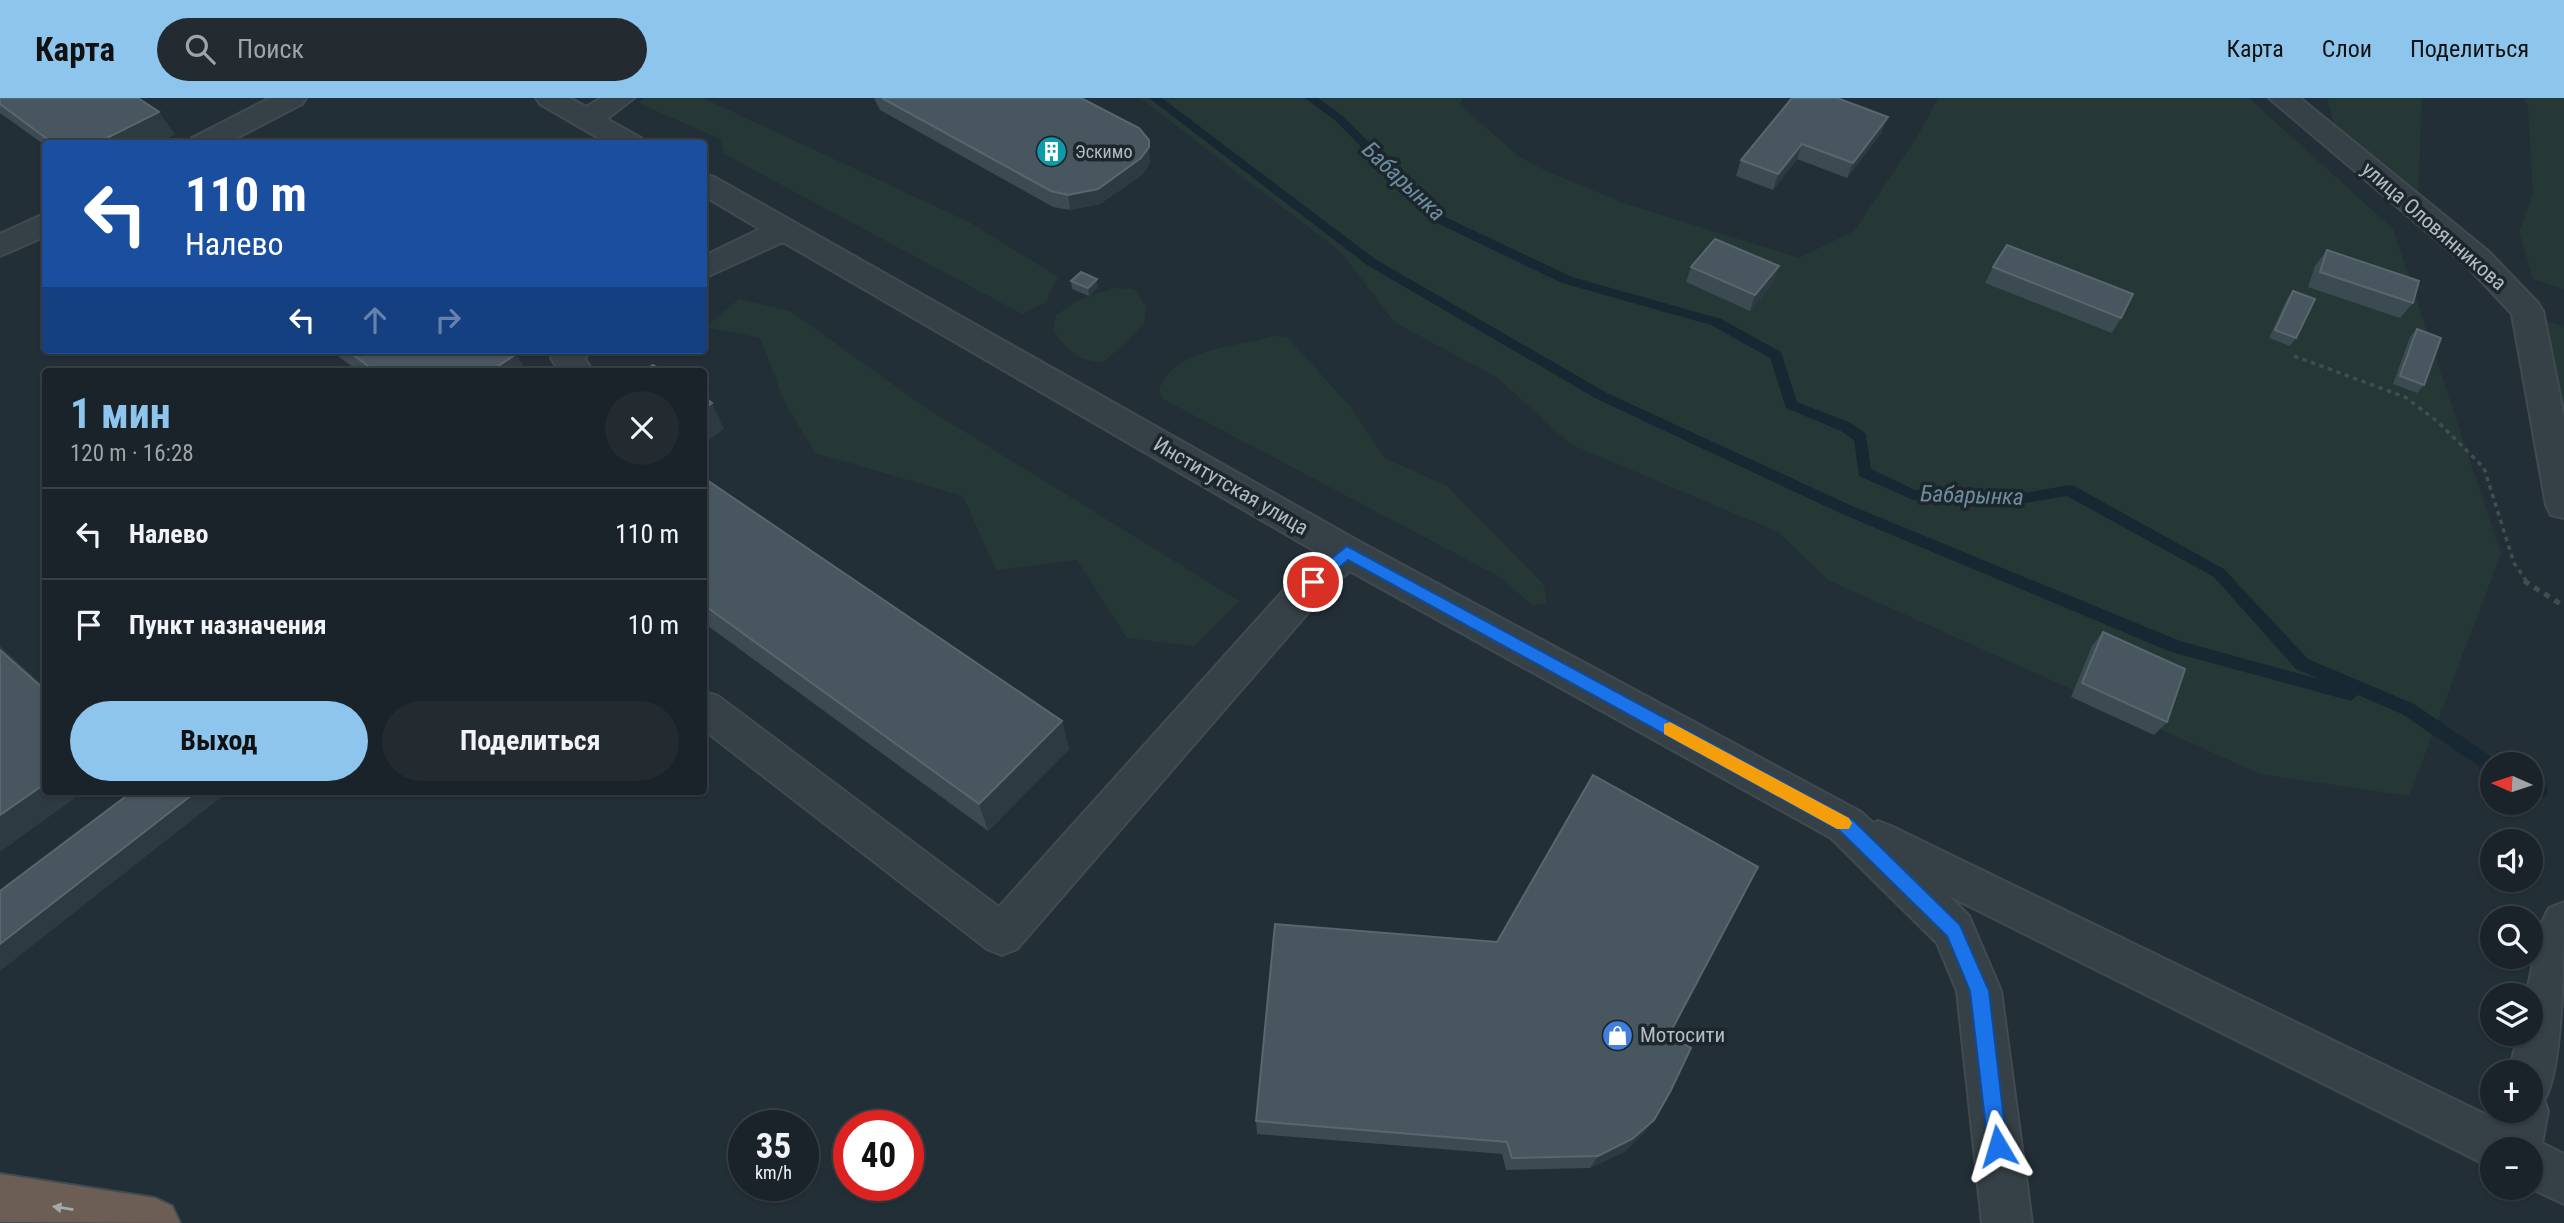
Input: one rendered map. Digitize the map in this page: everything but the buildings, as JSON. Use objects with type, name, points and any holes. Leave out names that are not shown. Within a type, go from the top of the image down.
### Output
[{"type":"highway","points":[[0,1198],[155,1223]]},
{"type":"street","points":[[210,140],[292,98]]},
{"type":"street","points":[[550,98],[624,140]]},
{"type":"street","points":[[587,119],[620,98]]},
{"type":"street","name":"улица Оловянникова","points":[[2283,98],[2477,258],[2527,311],[2564,505]]},
{"type":"street","name":"Институтская улица","points":[[707,186],[1347,552],[1846,825],[1954,930],[1979,991],[2007,1223]]},
{"type":"street","points":[[0,246],[42,225]]},
{"type":"street","points":[[707,267],[783,230]]},
{"type":"street","points":[[707,710],[1002,934],[1313,582],[1347,552]]},
{"type":"street","points":[[1846,825],[2481,1137]]},
{"type":"street","points":[[2535,1060],[2564,922]]},
{"type":"street","points":[[2543,1169],[2564,1180]]},
{"type":"path","points":[[2294,356],[2405,397],[2438,422],[2484,468],[2514,563],[2523,580],[2564,606]]},
{"type":"green space","points":[[644,98],[703,98],[969,222],[1058,277],[1046,302],[1022,314],[724,154],[720,139],[643,105],[640,102]]},
{"type":"green space","points":[[1140,98],[1464,98],[1459,104],[1518,156],[1546,171],[1623,203],[1799,258],[1854,231],[1917,137],[1938,98],[2249,98],[2393,229],[2501,554],[2409,796],[2260,774],[1828,580],[1778,532],[1570,444],[1498,378],[1394,322],[1341,252]]},
{"type":"green space","points":[[2327,98],[2422,98],[2418,199],[2335,126]]},
{"type":"green space","points":[[2524,98],[2564,98],[2564,289],[2533,279],[2519,232],[2533,194],[2528,107]]},
{"type":"green space","points":[[1113,288],[1134,289],[1146,307],[1144,325],[1104,362],[1087,360],[1074,354],[1053,330],[1056,315],[1079,300]]},
{"type":"green space","points":[[739,299],[790,311],[926,408],[1239,601],[1194,646],[1127,638],[1077,560],[996,570],[963,496],[815,453],[785,403],[760,338],[707,326]]},
{"type":"green space","points":[[2535,319],[2564,326],[2564,449]]},
{"type":"green space","points":[[1273,336],[1287,337],[1348,404],[1385,458],[1447,486],[1544,585],[1547,604],[1532,605],[1500,577],[1163,399],[1159,391],[1166,376],[1191,357]]},
{"type":"waterway","points":[[1155,98],[1371,262],[1602,396],[1847,510],[2177,647],[2351,694]]},
{"type":"waterway","name":"Бабарынка","points":[[1311,98],[1340,119],[1437,218],[1567,280],[1716,322],[1776,355],[1791,405],[1846,427],[1861,438],[1864,472],[1913,495],[2019,499],[2069,490],[2219,573],[2302,664],[2408,709],[2480,758]]},
{"type":"slow traffic","points":[[1670,729],[1843,823]]},
{"type":"place","name":"Эскимо","points":[[1052,152]]},
{"type":"place","name":"Мотосити","points":[[1617,1035]]},
{"type":"route","points":[[1313,582],[1347,552],[1846,825],[1954,930],[1979,991],[1998,1146]]}]
